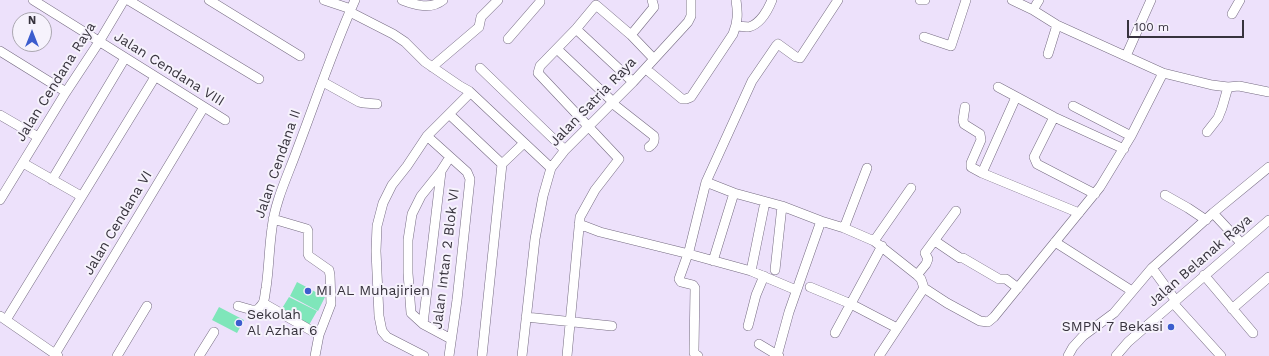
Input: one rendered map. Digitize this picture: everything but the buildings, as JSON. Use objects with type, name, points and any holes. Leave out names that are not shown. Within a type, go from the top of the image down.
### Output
[{"type":"street","name":"Jalan Cendana VIII","points":[[33,0],[224,120]]},
{"type":"street","name":"Jalan Cendana Raya","points":[[0,200],[124,0]]},
{"type":"street","points":[[128,0],[260,79]]},
{"type":"street","points":[[209,0],[300,56]]},
{"type":"street","points":[[324,0],[350,11],[405,42],[425,62],[470,93],[551,168]]},
{"type":"street","name":"Jalan Cendana II","points":[[264,303],[269,269],[273,219],[280,195],[316,96],[323,82],[330,59],[355,0]]},
{"type":"street","points":[[402,0],[419,5],[430,6],[439,3],[442,0]]},
{"type":"street","points":[[432,67],[479,27],[481,17],[498,0]]},
{"type":"street","points":[[508,39],[540,2],[540,0]]},
{"type":"street","points":[[631,35],[653,4],[646,0]]},
{"type":"street","name":"Jalan Satria Raya","points":[[522,356],[535,239],[543,196],[551,168],[565,150],[633,82],[688,22],[691,16],[691,0]]},
{"type":"street","points":[[646,68],[682,99],[691,97],[736,26],[738,12],[736,0]]},
{"type":"street","points":[[736,26],[750,26],[756,23],[762,17],[772,0]]},
{"type":"street","points":[[698,356],[694,353],[695,288],[693,285],[681,282],[679,279],[689,254],[706,182],[752,81],[776,46],[778,44],[796,57],[800,58],[838,0]]},
{"type":"street","points":[[920,0],[925,0]]},
{"type":"street","points":[[924,37],[951,46],[966,0]]},
{"type":"street","points":[[1012,0],[1033,10],[1057,25],[1163,73],[1205,84],[1228,87],[1239,86],[1269,92]]},
{"type":"street","points":[[1033,10],[1039,0]]},
{"type":"street","points":[[1126,56],[1151,0]]},
{"type":"street","points":[[1232,14],[1240,0]]},
{"type":"street","points":[[567,356],[580,217],[595,190],[619,158],[538,73],[540,66],[576,29],[593,2],[631,35],[654,59]]},
{"type":"street","points":[[1048,54],[1057,25]]},
{"type":"street","points":[[576,29],[633,82]]},
{"type":"street","points":[[557,49],[611,100],[612,103],[654,136],[655,140],[649,147]]},
{"type":"street","points":[[0,51],[66,92]]},
{"type":"street","points":[[52,180],[125,58]]},
{"type":"street","points":[[480,68],[565,150]]},
{"type":"street","points":[[706,182],[734,193],[782,206],[820,221],[844,228],[878,244],[917,275],[924,288],[972,318],[988,322],[994,317],[1095,194],[1124,149],[1163,73]]},
{"type":"street","points":[[57,355],[3,318],[155,77]]},
{"type":"street","points":[[323,82],[359,102],[377,104]]},
{"type":"street","points":[[998,87],[1054,117],[1124,149]]},
{"type":"street","points":[[1207,132],[1218,118],[1228,87]]},
{"type":"street","points":[[424,356],[387,337],[382,331],[379,316],[376,251],[377,226],[383,203],[392,185],[427,136],[470,93]]},
{"type":"street","points":[[982,174],[1016,97]]},
{"type":"street","points":[[1073,106],[1131,136]]},
{"type":"street","name":"Jalan Cendana VI","points":[[57,355],[204,107]]},
{"type":"street","points":[[965,107],[963,120],[964,124],[980,134],[982,140],[971,163],[971,167],[982,174],[1079,213]]},
{"type":"street","points":[[449,114],[502,164]]},
{"type":"street","points":[[0,115],[38,137]]},
{"type":"street","points":[[1054,117],[1034,157],[1035,161],[1037,164],[1095,194]]},
{"type":"street","name":"Jalan Intan 2 Blok VI","points":[[427,136],[467,172],[470,179],[457,300],[449,356]]},
{"type":"street","points":[[482,356],[502,164],[524,143]]},
{"type":"street","points":[[450,157],[421,196],[412,214],[408,240],[408,273],[411,313],[423,324],[451,339]]},
{"type":"street","points":[[23,163],[81,196]]},
{"type":"street","points":[[1068,356],[1073,347],[1083,336],[1114,313],[1152,268],[1269,167]]},
{"type":"street","points":[[844,228],[867,168]]},
{"type":"street","points":[[423,324],[441,171]]},
{"type":"street","points":[[0,180],[8,186]]},
{"type":"street","points":[[835,333],[851,304],[878,244],[911,188]]},
{"type":"street","points":[[713,261],[734,193]]},
{"type":"street","points":[[1165,195],[1206,220]]},
{"type":"street","points":[[751,271],[765,202]]},
{"type":"street","points":[[775,270],[782,206]]},
{"type":"street","points":[[917,275],[928,259],[925,253],[956,211]]},
{"type":"street","points":[[1213,214],[1241,243]]},
{"type":"street","points":[[273,219],[307,229],[309,256],[329,270],[331,304],[319,335],[315,356]]},
{"type":"street","name":"Jalan Belanak Raya","points":[[1116,356],[1128,342],[1269,220]]},
{"type":"street","points":[[759,344],[778,356],[789,312],[820,221]]},
{"type":"street","points":[[579,224],[600,232],[751,271],[796,290]]},
{"type":"street","points":[[935,240],[960,258],[963,258],[999,279],[1006,279],[1018,288]]},
{"type":"street","points":[[1055,242],[1132,291]]},
{"type":"street","points":[[1152,268],[1175,302],[1221,356]]},
{"type":"street","points":[[1204,275],[1253,333]]},
{"type":"street","points":[[748,326],[756,295],[764,276]]},
{"type":"street","points":[[1232,309],[1269,277]]},
{"type":"street","points":[[810,287],[851,304],[897,328]]},
{"type":"street","points":[[879,356],[924,288]]},
{"type":"street","points":[[238,306],[257,310],[264,303],[319,335]]},
{"type":"street","points":[[117,356],[148,306]]},
{"type":"street","points":[[526,317],[612,326]]},
{"type":"street","points":[[199,356],[214,332]]},
{"type":"green space","points":[[297,282],[325,297],[318,311],[290,296]]},
{"type":"green space","points":[[289,297],[317,311],[309,325],[281,310]]},
{"type":"green space","points":[[219,307],[244,320],[237,333],[212,320]]},
{"type":"place","name":"MI AL Muhajirien","points":[[308,291]]},
{"type":"place","name":"Sekolah Al Azhar 6","points":[[239,323]]},
{"type":"place","name":"SMPN 7 Bekasi","points":[[1171,327]]}]
